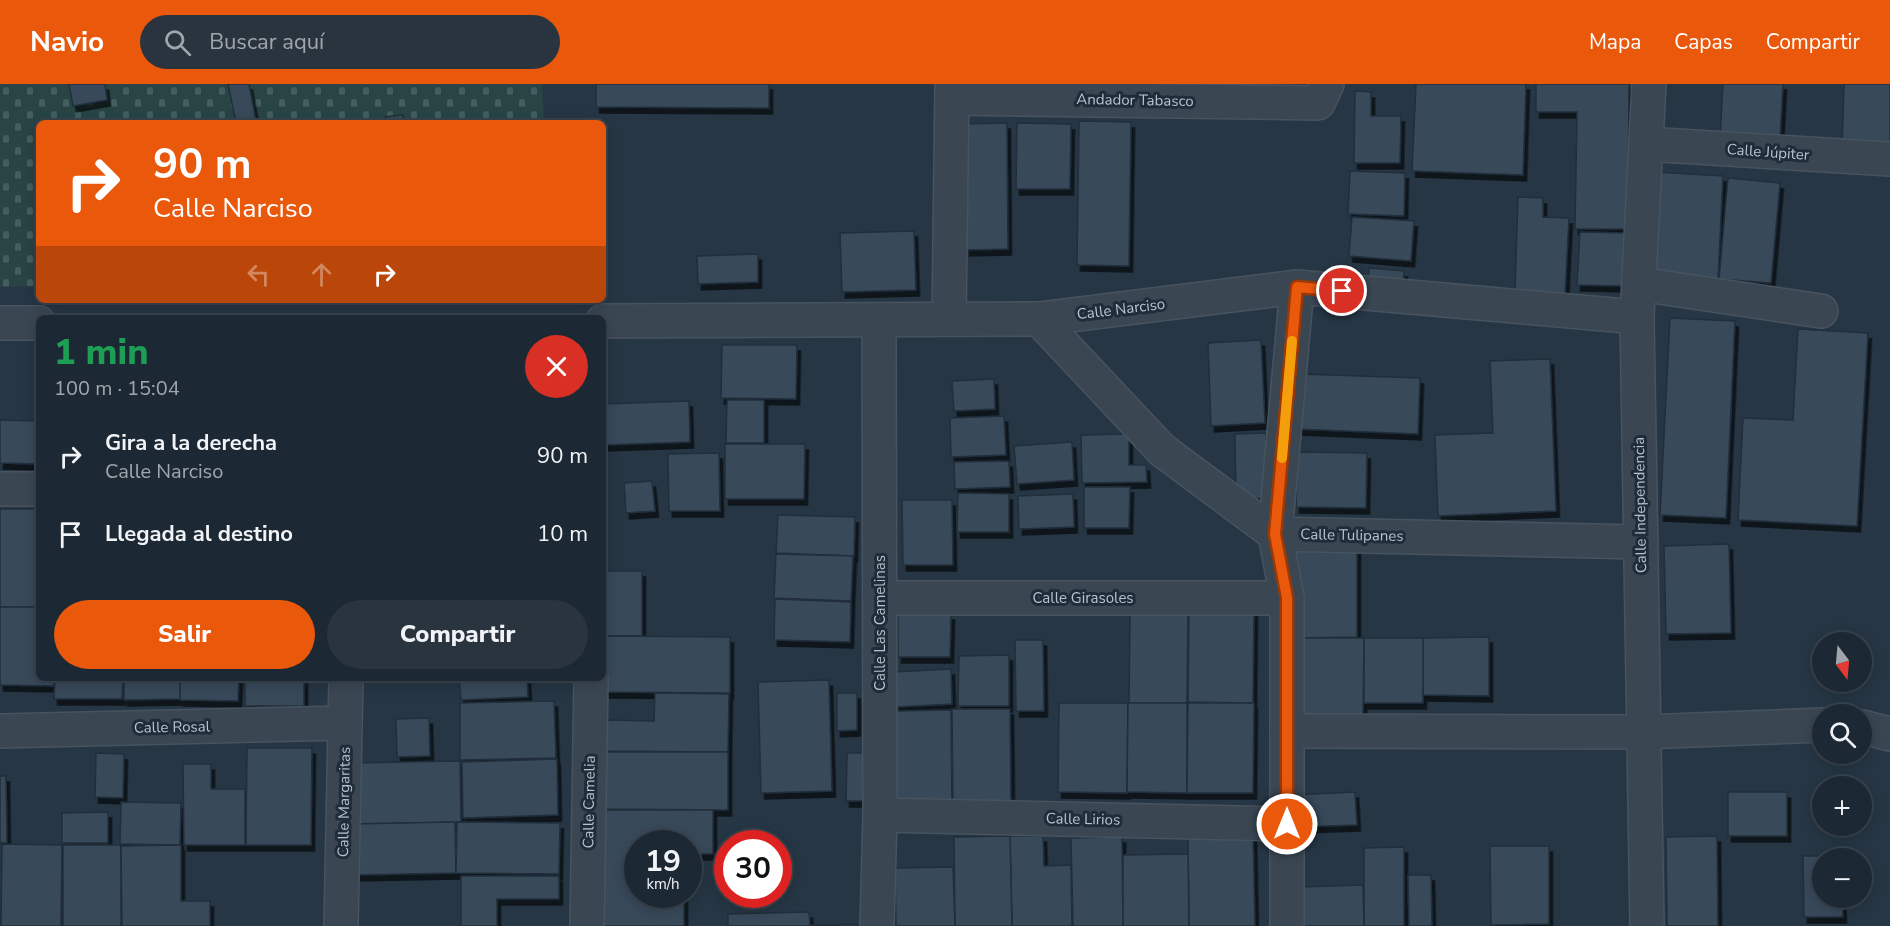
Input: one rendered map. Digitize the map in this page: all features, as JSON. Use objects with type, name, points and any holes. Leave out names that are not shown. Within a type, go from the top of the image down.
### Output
[{"type":"street","name":"Calle Independencia","points":[[1647,926],[1637,317],[1649,84]]},
{"type":"street","name":"Andador Tabasco","points":[[952,91],[1322,93]]},
{"type":"street","points":[[950,319],[952,91]]},
{"type":"street","name":"Calle Júpiter","points":[[1646,144],[1890,159]]},
{"type":"street","points":[[1639,284],[1821,311]]},
{"type":"street","points":[[1287,926],[1287,598],[1275,534],[1297,287]]},
{"type":"street","name":"Calle Narciso","points":[[606,321],[1039,319],[1297,287],[1637,317]]},
{"type":"street","points":[[1039,319],[1162,450],[1275,534]]},
{"type":"street","name":"Calle Las Camelinas","points":[[877,926],[880,815],[879,320]]},
{"type":"street","points":[[0,323],[36,323]]},
{"type":"street","points":[[0,489],[36,489]]},
{"type":"street","name":"Calle Tulipanes","points":[[1275,534],[1641,542]]},
{"type":"street","name":"Calle Girasoles","points":[[880,598],[1287,598]]},
{"type":"street","name":"Calle Margaritas","points":[[341,926],[346,681]]},
{"type":"street","name":"Calle Camelia","points":[[587,926],[591,681]]},
{"type":"street","name":"Calle Rosal","points":[[0,731],[345,723]]},
{"type":"street","points":[[1287,731],[1644,732],[1812,725]]},
{"type":"street","points":[[1872,730],[1890,734]]},
{"type":"street","name":"Calle Lirios","points":[[880,815],[1287,824]]},
{"type":"green space","points":[[0,84],[542,84],[544,120],[36,120],[36,286],[0,287]]},
{"type":"building","points":[[69,84],[105,84],[107,100],[73,106]]},
{"type":"building","points":[[228,84],[249,84],[256,120],[235,120]]},
{"type":"building","points":[[596,84],[769,84],[769,108],[596,107]]},
{"type":"building","points":[[1416,84],[1526,84],[1523,175],[1412,171]]},
{"type":"building","points":[[1536,84],[1629,84],[1628,229],[1575,229],[1577,112],[1536,112]]},
{"type":"building","points":[[1723,84],[1783,84],[1780,140],[1720,138]]},
{"type":"building","points":[[1844,84],[1890,84],[1890,150],[1842,148]]},
{"type":"building","points":[[1355,91],[1371,92],[1371,116],[1401,116],[1400,163],[1354,163]]},
{"type":"building","points":[[403,115],[404,120],[386,120],[385,117]]},
{"type":"building","points":[[1079,121],[1131,122],[1129,266],[1077,265]]},
{"type":"building","points":[[1007,123],[1008,249],[966,250],[964,124]]},
{"type":"building","points":[[1017,123],[1071,124],[1070,189],[1016,189]]},
{"type":"building","points":[[1350,171],[1405,173],[1404,216],[1348,214]]},
{"type":"building","points":[[1655,172],[1723,176],[1718,279],[1649,276]]},
{"type":"building","points":[[1728,178],[1780,183],[1771,283],[1719,279]]},
{"type":"building","points":[[1518,197],[1543,198],[1543,217],[1569,218],[1565,294],[1515,291]]},
{"type":"building","points":[[1352,217],[1414,221],[1411,261],[1349,256]]},
{"type":"building","points":[[914,231],[916,290],[842,292],[840,233]]},
{"type":"building","points":[[1580,232],[1625,233],[1623,286],[1577,285]]},
{"type":"building","points":[[758,254],[758,282],[698,284],[697,256]]},
{"type":"building","points":[[1369,268],[1404,271],[1403,287],[1368,283]]},
{"type":"building","points":[[1670,318],[1735,321],[1726,518],[1660,515]]},
{"type":"building","points":[[1798,329],[1868,333],[1857,526],[1738,520],[1743,418],[1793,420]]},
{"type":"building","points":[[1261,340],[1265,423],[1211,426],[1208,343]]},
{"type":"building","points":[[722,345],[797,345],[796,399],[721,398]]},
{"type":"building","points":[[1550,359],[1556,511],[1438,516],[1435,435],[1493,433],[1490,361]]},
{"type":"building","points":[[1299,374],[1420,378],[1418,434],[1296,429]]},
{"type":"building","points":[[994,379],[995,409],[954,411],[952,381]]},
{"type":"building","points":[[727,400],[764,400],[764,443],[726,443]]},
{"type":"building","points":[[689,401],[690,442],[606,445],[606,404]]},
{"type":"building","points":[[1004,416],[1006,455],[951,457],[950,418]]},
{"type":"building","points":[[0,420],[36,421],[36,464],[0,463]]},
{"type":"building","points":[[1266,433],[1267,498],[1236,499],[1235,434]]},
{"type":"building","points":[[1129,434],[1129,465],[1146,465],[1147,482],[1082,483],[1081,435]]},
{"type":"building","points":[[1072,442],[1074,480],[1017,484],[1014,446]]},
{"type":"building","points":[[725,444],[805,444],[804,499],[725,499]]},
{"type":"building","points":[[1298,452],[1367,453],[1366,508],[1296,507]]},
{"type":"building","points":[[719,453],[720,511],[669,511],[668,454]]},
{"type":"building","points":[[1009,461],[1010,487],[955,489],[954,462]]},
{"type":"building","points":[[652,481],[655,511],[626,513],[624,483]]},
{"type":"building","points":[[1084,487],[1130,487],[1129,528],[1084,528]]},
{"type":"building","points":[[958,493],[1009,494],[1009,532],[957,532]]},
{"type":"building","points":[[1073,494],[1074,527],[1019,529],[1018,496]]},
{"type":"building","points":[[902,500],[952,500],[953,565],[903,565]]},
{"type":"building","points":[[0,509],[36,509],[36,607],[0,607]]},
{"type":"building","points":[[778,515],[855,517],[854,556],[776,553]]},
{"type":"building","points":[[1729,544],[1731,633],[1666,634],[1664,546]]},
{"type":"building","points":[[1293,548],[1357,548],[1357,637],[1293,638]]},
{"type":"building","points":[[776,554],[853,556],[851,601],[774,598]]},
{"type":"building","points":[[606,571],[642,571],[642,636],[606,636]]},
{"type":"building","points":[[775,599],[851,602],[850,642],[774,640]]},
{"type":"building","points":[[0,607],[36,607],[36,681],[54,681],[54,686],[0,685]]},
{"type":"building","points":[[1130,611],[1188,611],[1187,703],[1129,703]]},
{"type":"building","points":[[1189,611],[1254,611],[1253,703],[1188,702]]},
{"type":"building","points":[[898,613],[951,614],[950,657],[898,657]]},
{"type":"building","points":[[606,636],[730,637],[730,693],[602,692],[602,681],[606,681]]},
{"type":"building","points":[[1489,637],[1489,696],[1423,695],[1423,638]]},
{"type":"building","points":[[1293,638],[1364,638],[1363,718],[1293,718]]},
{"type":"building","points":[[1364,638],[1423,638],[1423,703],[1364,703]]},
{"type":"building","points":[[1015,640],[1043,640],[1044,711],[1016,711]]},
{"type":"building","points":[[1009,655],[1009,706],[958,706],[959,656]]},
{"type":"building","points":[[951,669],[952,704],[896,707],[895,672]]},
{"type":"building","points":[[829,680],[832,791],[761,793],[758,682]]},
{"type":"building","points":[[55,681],[123,681],[122,699],[54,699]]},
{"type":"building","points":[[124,681],[180,681],[180,699],[124,700]]},
{"type":"building","points":[[180,681],[239,681],[238,701],[180,700]]},
{"type":"building","points":[[245,681],[304,681],[304,706],[245,706]]},
{"type":"building","points":[[459,681],[527,681],[528,697],[461,700]]},
{"type":"building","points":[[655,693],[729,694],[728,752],[604,751],[605,720],[654,721]]},
{"type":"building","points":[[837,693],[857,693],[857,730],[837,731]]},
{"type":"building","points":[[554,701],[556,758],[460,760],[460,703]]},
{"type":"building","points":[[1059,703],[1128,703],[1127,793],[1058,792]]},
{"type":"building","points":[[1128,703],[1187,703],[1187,793],[1127,792]]},
{"type":"building","points":[[1188,703],[1254,703],[1253,793],[1187,793]]},
{"type":"building","points":[[952,709],[1010,709],[1011,805],[953,806]]},
{"type":"building","points":[[951,710],[952,805],[895,805],[895,711]]},
{"type":"building","points":[[429,718],[430,756],[397,757],[396,719]]},
{"type":"building","points":[[247,748],[312,748],[311,845],[246,845]]},
{"type":"building","points":[[604,752],[728,752],[728,810],[603,809]]},
{"type":"building","points":[[96,753],[124,754],[123,798],[95,797]]},
{"type":"building","points":[[847,753],[873,753],[873,801],[846,801]]},
{"type":"building","points":[[557,759],[558,815],[463,818],[462,762]]},
{"type":"building","points":[[460,761],[461,822],[353,824],[353,763]]},
{"type":"building","points":[[183,764],[211,764],[211,789],[245,789],[245,845],[184,845]]},
{"type":"building","points":[[0,776],[6,776],[7,843],[0,843]]},
{"type":"building","points":[[1355,792],[1357,825],[1295,827],[1294,795]]},
{"type":"building","points":[[1728,792],[1787,792],[1787,836],[1728,836]]},
{"type":"building","points":[[121,802],[181,803],[180,845],[120,844]]},
{"type":"building","points":[[604,810],[713,810],[713,854],[702,854],[702,830],[624,830],[624,908],[684,908],[684,926],[603,926]]},
{"type":"building","points":[[108,812],[108,843],[62,843],[62,813]]},
{"type":"building","points":[[455,822],[456,873],[354,875],[353,824]]},
{"type":"building","points":[[457,822],[560,823],[559,874],[456,873]]},
{"type":"building","points":[[1253,831],[1255,926],[1189,926],[1188,832]]},
{"type":"building","points":[[1010,836],[1043,836],[1044,866],[1071,865],[1072,926],[1012,926]]},
{"type":"building","points":[[1010,836],[1012,926],[955,926],[954,837]]},
{"type":"building","points":[[1717,836],[1718,926],[1667,926],[1666,837]]},
{"type":"building","points":[[1122,837],[1123,926],[1073,926],[1071,838]]},
{"type":"building","points":[[2,844],[62,845],[61,926],[1,926]]},
{"type":"building","points":[[63,845],[121,845],[121,926],[63,926]]},
{"type":"building","points":[[181,845],[181,901],[210,901],[210,926],[122,926],[121,846]]},
{"type":"building","points":[[1490,846],[1549,846],[1549,924],[1491,925]]},
{"type":"building","points":[[1404,847],[1404,926],[1364,926],[1364,848]]},
{"type":"building","points":[[1188,854],[1189,926],[1123,926],[1123,855]]},
{"type":"building","points":[[1803,856],[1812,856],[1812,908],[1843,908],[1843,917],[1804,917]]},
{"type":"building","points":[[953,867],[955,926],[896,926],[895,868]]},
{"type":"building","points":[[1408,875],[1431,875],[1432,926],[1409,926]]},
{"type":"building","points":[[461,876],[559,876],[559,899],[497,899],[497,926],[461,926]]},
{"type":"building","points":[[1363,885],[1364,926],[1301,926],[1300,887]]},
{"type":"building","points":[[809,912],[810,925],[858,924],[858,926],[728,926],[728,914]]},
{"type":"slow traffic","points":[[1282,458],[1292,341]]},
{"type":"route","points":[[1287,824],[1287,598],[1275,534],[1297,287],[1342,291]]}]
